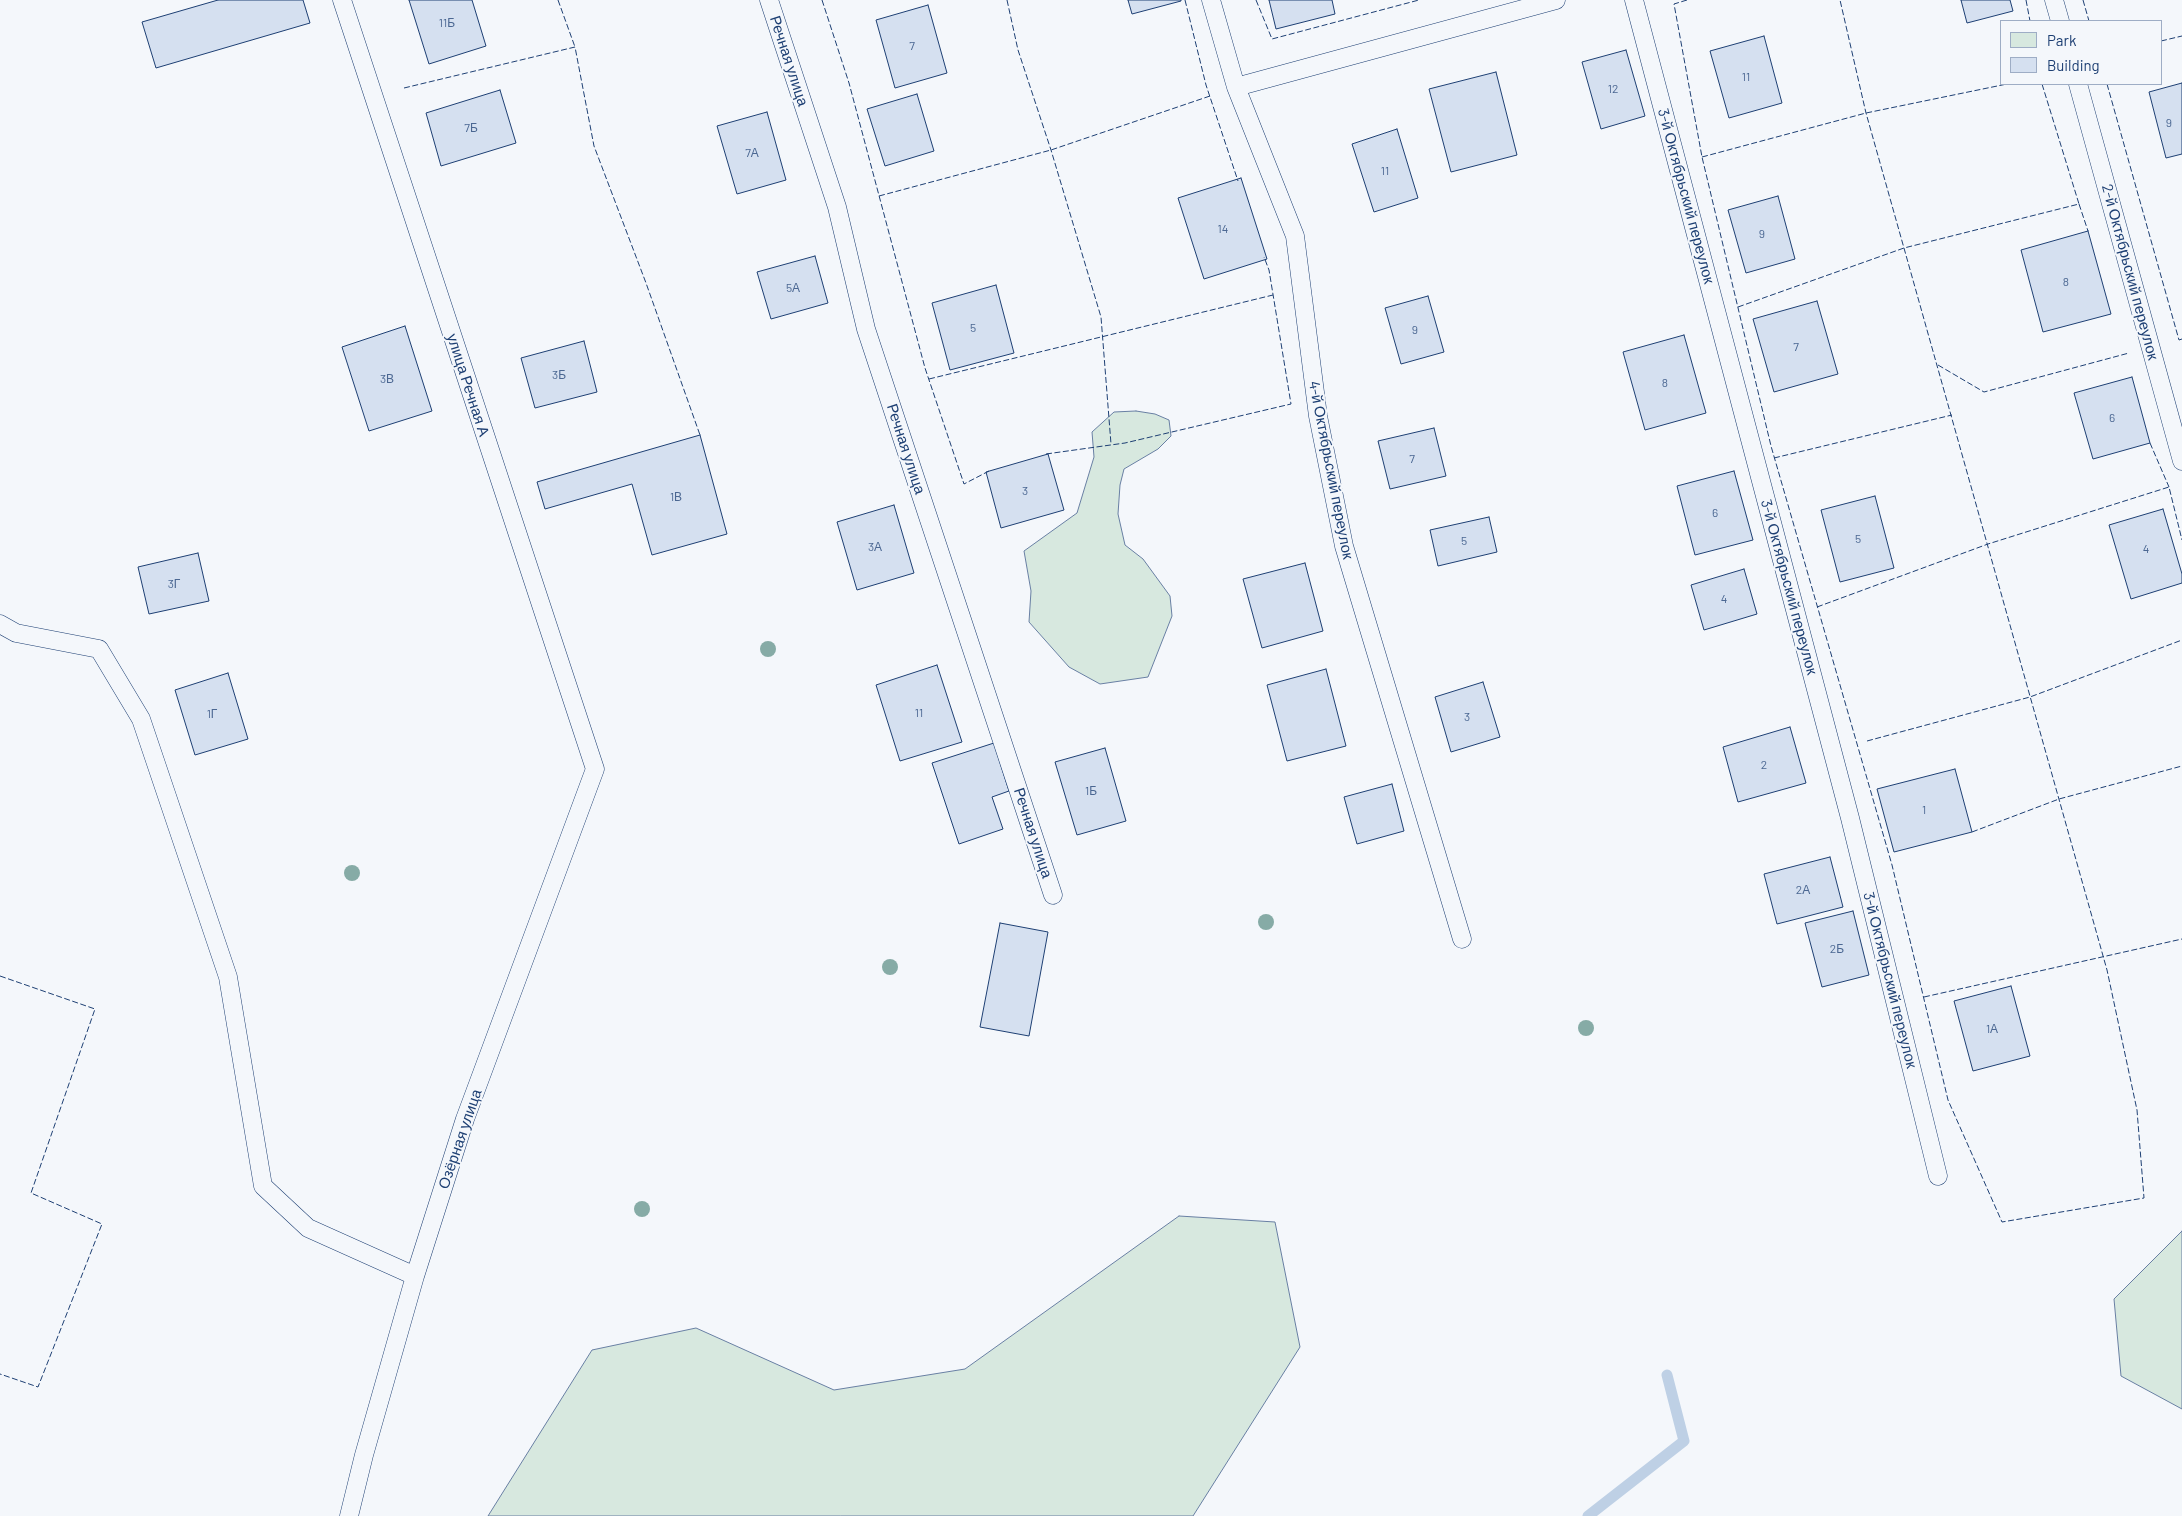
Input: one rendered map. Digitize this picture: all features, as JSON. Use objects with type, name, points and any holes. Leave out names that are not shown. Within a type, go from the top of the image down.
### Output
[{"type":"lane","name":"улица Речная А","points":[[342,0],[595,769]]},
{"type":"lane","name":"Речная улица","points":[[769,0],[836,206],[866,329],[1053,895]]},
{"type":"lane","name":"4-й Октябрьский переулок","points":[[1211,0],[1236,87],[1295,236],[1318,416],[1344,546],[1462,939]]},
{"type":"lane","points":[[1236,87],[1556,0]]},
{"type":"lane","name":"3-й Октябрьский переулок","points":[[1634,0],[1850,818],[1938,1176]]},
{"type":"lane","points":[[2054,0],[2060,20]]},
{"type":"lane","name":"2-й Октябрьский переулок","points":[[2078,85],[2182,461]]},
{"type":"lane","points":[[0,624],[16,633],[99,649],[141,719],[228,977],[264,1186],[308,1228],[416,1276]]},
{"type":"lane","name":"Озёрная улица","points":[[349,1516],[364,1455],[416,1276],[466,1119],[595,769]]},
{"type":"green space","points":[[1136,411],[1155,414],[1169,420],[1171,436],[1158,449],[1124,469],[1120,485],[1118,514],[1125,545],[1143,559],[1170,596],[1172,616],[1148,677],[1100,684],[1069,667],[1029,622],[1031,591],[1024,551],[1077,513],[1094,457],[1092,432],[1114,412]]},
{"type":"green space","points":[[1179,1216],[1275,1222],[1300,1347],[1193,1516],[488,1516],[592,1350],[696,1328],[834,1390],[965,1369]]},
{"type":"green space","points":[[2182,1231],[2182,1409],[2121,1376],[2114,1299]]},
{"type":"building","points":[[218,0],[303,0],[310,23],[156,68],[142,22]]},
{"type":"building","points":[[409,0],[472,0],[486,46],[429,64]]},
{"type":"building","points":[[1128,0],[1181,0],[1181,1],[1132,14]]},
{"type":"building","points":[[1269,0],[1332,0],[1335,14],[1276,29]]},
{"type":"building","points":[[1961,0],[2010,0],[2013,11],[1967,23]]},
{"type":"building","points":[[928,5],[947,73],[895,88],[876,20]]},
{"type":"building","points":[[1764,36],[1782,103],[1729,118],[1710,51]]},
{"type":"building","points":[[1626,50],[1645,116],[1601,129],[1582,62]]},
{"type":"building","points":[[1496,72],[1517,155],[1451,172],[1429,89]]},
{"type":"building","points":[[2182,83],[2182,154],[2166,158],[2149,92]]},
{"type":"building","points":[[500,90],[516,143],[441,166],[426,113]]},
{"type":"building","points":[[917,94],[934,151],[885,166],[867,109]]},
{"type":"building","points":[[767,112],[786,180],[737,194],[717,126]]},
{"type":"building","points":[[1397,129],[1418,198],[1374,212],[1352,144]]},
{"type":"building","points":[[1241,178],[1267,259],[1204,279],[1178,198]]},
{"type":"building","points":[[1778,196],[1795,259],[1746,273],[1728,210]]},
{"type":"building","points":[[2088,231],[2111,314],[2043,332],[2021,250]]},
{"type":"building","points":[[815,256],[828,303],[771,319],[757,272]]},
{"type":"building","points":[[996,285],[1014,353],[950,370],[932,303]]},
{"type":"building","points":[[1428,296],[1444,352],[1401,364],[1385,308]]},
{"type":"building","points":[[1817,301],[1838,374],[1774,392],[1753,319]]},
{"type":"building","points":[[405,326],[432,411],[369,431],[342,347]]},
{"type":"building","points":[[1684,335],[1706,413],[1645,430],[1623,352]]},
{"type":"building","points":[[584,341],[597,392],[535,408],[521,358]]},
{"type":"building","points":[[2132,377],[2150,443],[2093,459],[2074,393]]},
{"type":"building","points":[[1434,428],[1446,476],[1390,489],[1378,441]]},
{"type":"building","points":[[700,435],[727,534],[652,555],[632,484],[545,509],[537,482]]},
{"type":"building","points":[[1048,454],[1064,510],[1001,528],[986,472]]},
{"type":"building","points":[[1734,471],[1753,540],[1695,555],[1677,486]]},
{"type":"building","points":[[1875,496],[1894,568],[1840,582],[1821,510]]},
{"type":"building","points":[[894,505],[914,573],[857,590],[837,522]]},
{"type":"building","points":[[2163,509],[2182,574],[2182,583],[2131,599],[2109,525]]},
{"type":"building","points":[[1489,517],[1497,552],[1438,566],[1430,530]]},
{"type":"building","points":[[198,553],[209,601],[149,614],[138,567]]},
{"type":"building","points":[[1305,563],[1323,631],[1262,648],[1243,579]]},
{"type":"building","points":[[1744,569],[1757,614],[1704,630],[1691,585]]},
{"type":"building","points":[[937,665],[962,742],[900,761],[876,685]]},
{"type":"building","points":[[1326,669],[1346,746],[1287,761],[1267,685]]},
{"type":"building","points":[[228,673],[248,739],[195,755],[175,690]]},
{"type":"building","points":[[1483,682],[1500,737],[1451,752],[1435,697]]},
{"type":"building","points":[[1790,727],[1806,783],[1738,802],[1723,747]]},
{"type":"building","points":[[994,743],[1009,791],[992,797],[1003,829],[959,844],[932,763]]},
{"type":"building","points":[[1105,748],[1126,821],[1077,835],[1055,762]]},
{"type":"building","points":[[1955,769],[1972,832],[1894,852],[1877,789]]},
{"type":"building","points":[[1392,784],[1404,831],[1357,844],[1344,797]]},
{"type":"building","points":[[1830,857],[1843,907],[1777,924],[1764,874]]},
{"type":"building","points":[[1853,911],[1869,975],[1822,987],[1805,923]]},
{"type":"building","points":[[1000,923],[1048,932],[1029,1036],[980,1027]]},
{"type":"building","points":[[2011,986],[2030,1056],[1973,1071],[1954,1001]]},
{"type":"waterway","points":[[1588,1516],[1684,1441],[1667,1375]]},
{"type":"fence","points":[[558,0],[575,47]]},
{"type":"fence","points":[[822,0],[849,83],[925,368],[964,484],[989,471]]},
{"type":"fence","points":[[1007,0],[1018,50],[1051,150],[1101,317],[1111,444]]},
{"type":"fence","points":[[1185,0],[1206,85],[1238,181]]},
{"type":"fence","points":[[1256,0],[1272,39],[1419,0]]},
{"type":"fence","points":[[1687,0],[1674,4],[1702,157],[1771,446],[1892,865],[1948,1100],[2002,1222],[2144,1198],[2137,1110],[2107,970],[1866,113],[1840,0]]},
{"type":"fence","points":[[2026,0],[2030,20]]},
{"type":"fence","points":[[2083,0],[2089,20]]},
{"type":"fence","points":[[2162,41],[2182,36]]},
{"type":"fence","points":[[404,88],[575,47],[594,146],[646,283],[700,435]]},
{"type":"fence","points":[[1702,157],[1866,113],[2002,85]]},
{"type":"fence","points":[[1738,307],[1904,248],[2079,204],[2042,85]]},
{"type":"fence","points":[[2107,85],[2179,340],[2182,339]]},
{"type":"fence","points":[[879,196],[1051,150],[1210,96]]},
{"type":"fence","points":[[2079,204],[2088,231]]},
{"type":"fence","points":[[1046,454],[1125,443],[1291,404],[1269,270],[1264,257]]},
{"type":"fence","points":[[929,379],[1273,295]]},
{"type":"fence","points":[[1938,365],[1984,392],[2129,353]]},
{"type":"fence","points":[[1774,458],[1952,415]]},
{"type":"fence","points":[[2150,443],[2169,487]]},
{"type":"fence","points":[[1817,607],[1988,544],[2169,487],[2182,540]]},
{"type":"fence","points":[[1867,741],[2030,697],[2182,640]]},
{"type":"fence","points":[[1972,832],[2059,799],[2182,766]]},
{"type":"fence","points":[[1924,997],[2182,939]]},
{"type":"fence","points":[[0,976],[95,1009],[31,1193],[102,1224],[38,1387],[0,1374]]}]
